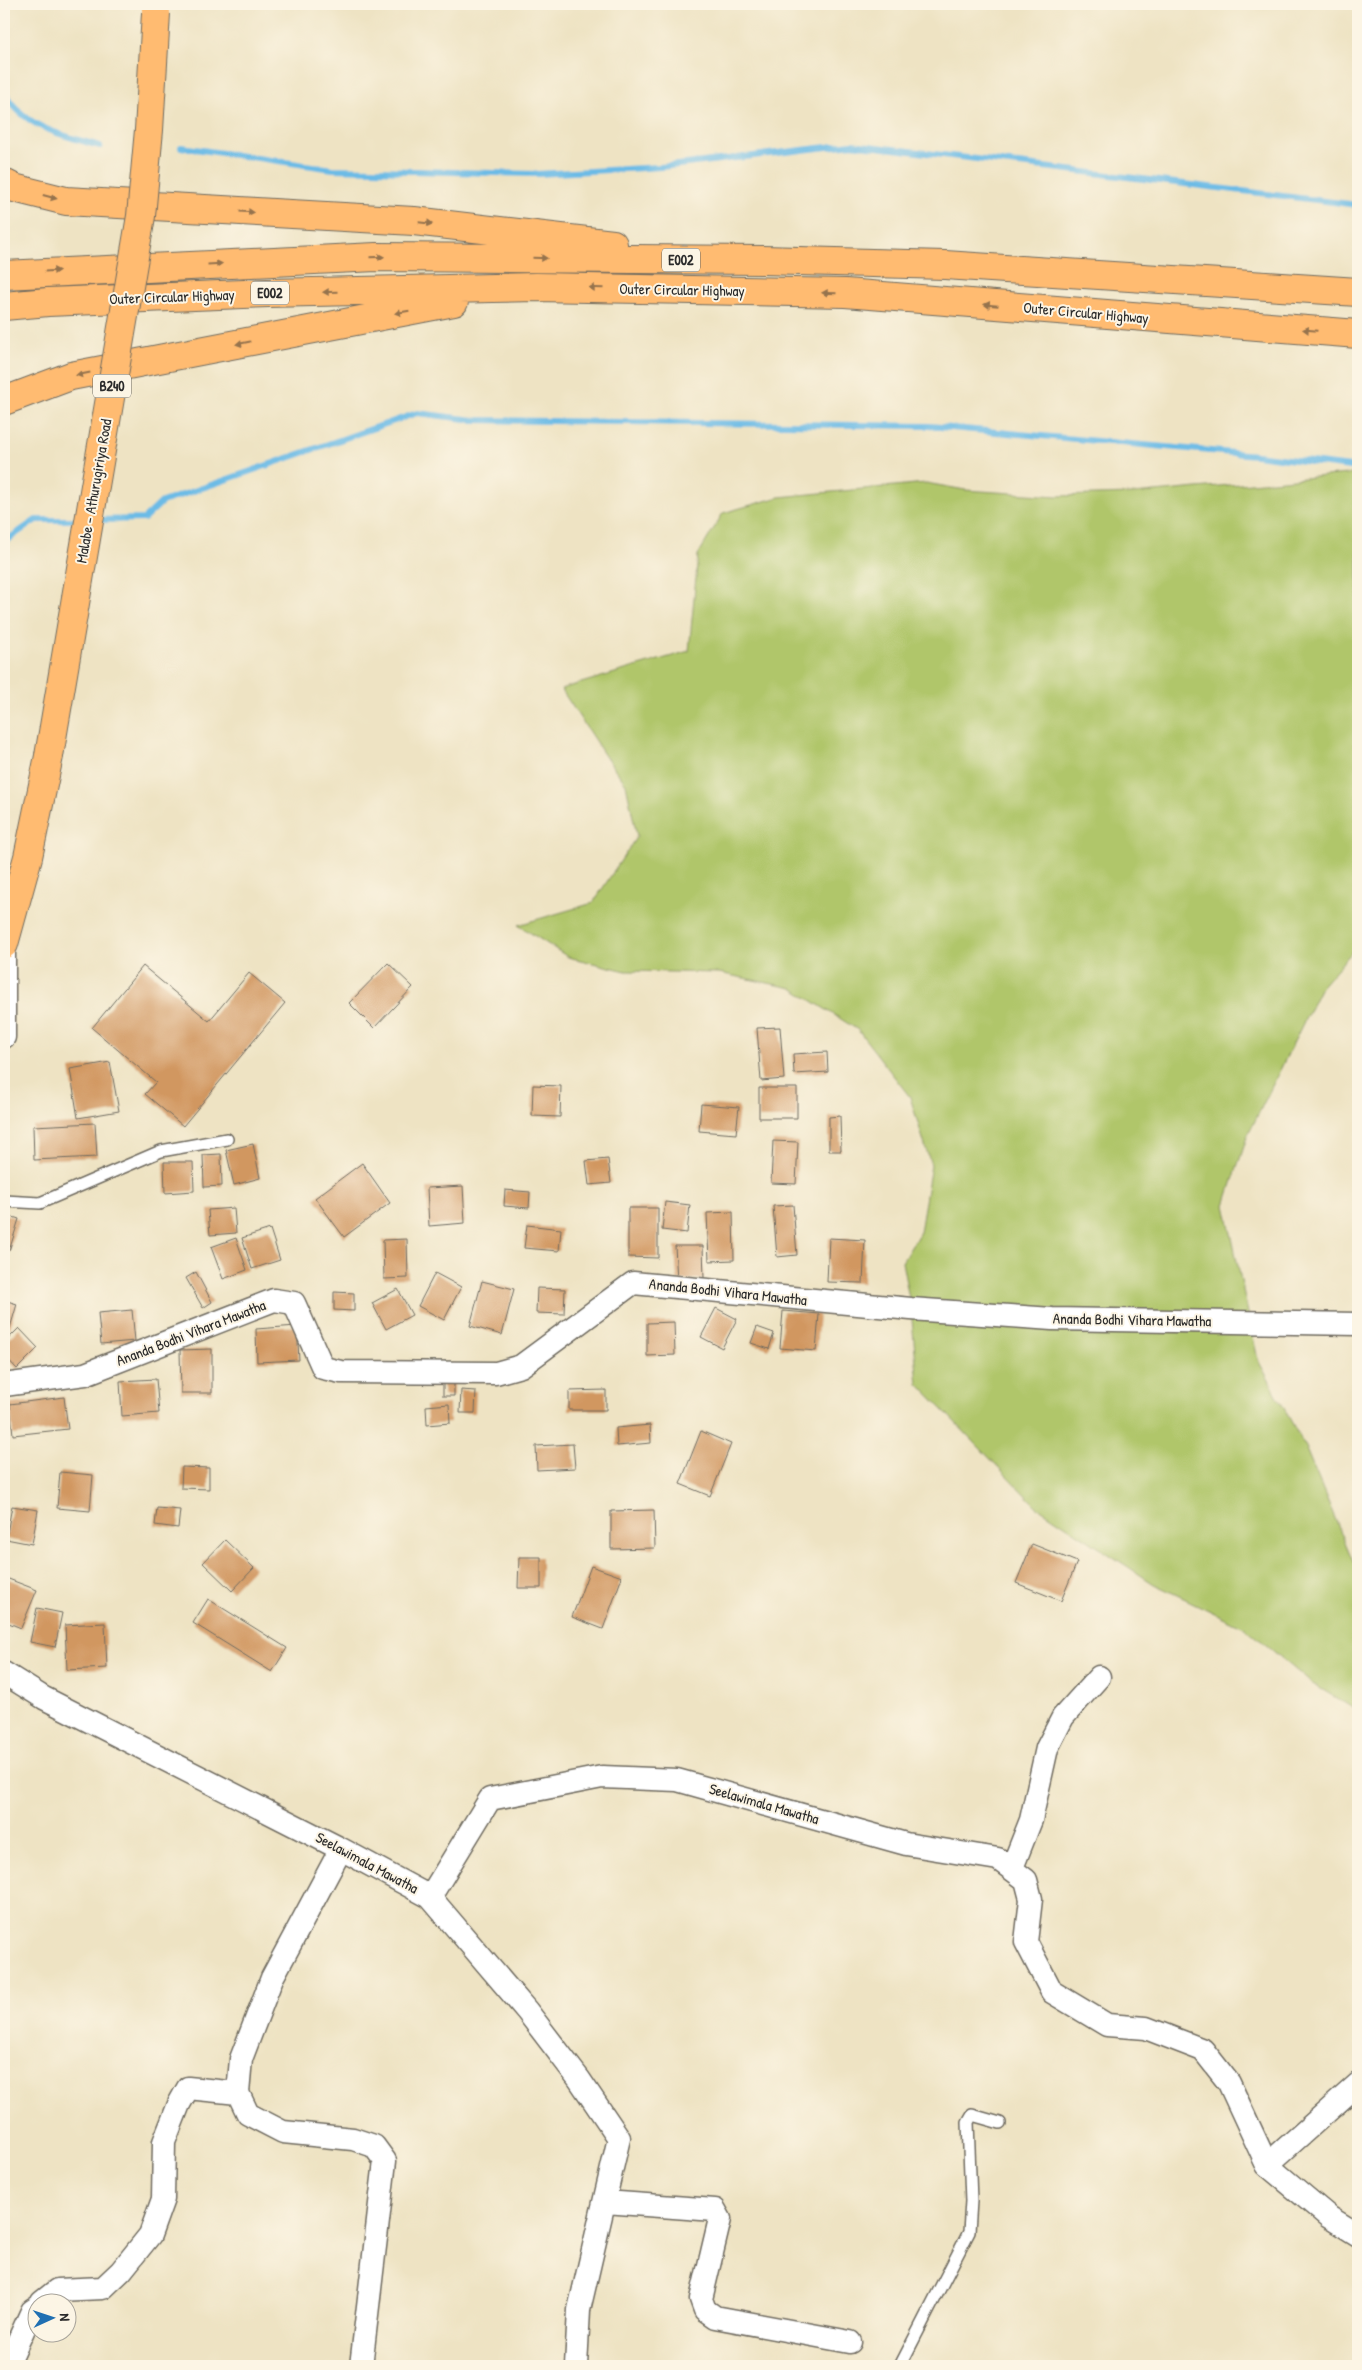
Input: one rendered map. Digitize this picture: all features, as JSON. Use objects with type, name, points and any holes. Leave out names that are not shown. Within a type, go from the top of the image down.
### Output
[{"type":"main road","name":"Malabe - Athurugiriya Road","points":[[4,944],[28,857],[49,756],[141,216],[149,130],[156,9]]},
{"type":"main road","points":[[4,183],[14,188],[66,202],[414,221],[763,260]]},
{"type":"main road","name":"Outer Circular Highway","points":[[4,274],[376,257],[763,260],[945,266],[1358,292]]},
{"type":"main road","points":[[4,401],[72,376],[536,287]]},
{"type":"main road","name":"Outer Circular Highway","points":[[4,306],[48,302],[268,293],[536,287],[845,294],[1358,334]]},
{"type":"street","points":[[4,944],[4,1037]]},
{"type":"street","name":"Ananda Bodhi Vihara Mawatha","points":[[4,1385],[85,1374],[274,1300],[294,1303],[323,1368],[340,1372],[496,1373],[521,1366],[633,1283],[911,1310],[1052,1319],[1358,1324]]},
{"type":"street","name":"Seelawimala Mawatha","points":[[4,1673],[44,1698],[341,1848],[430,1896],[490,1799],[602,1777],[677,1780],[906,1844],[998,1859],[1019,1874]]},
{"type":"street","points":[[1099,1677],[1063,1717],[1046,1748],[1019,1874],[1031,1899],[1026,1942],[1052,1992],[1107,2025],[1146,2028],[1203,2050],[1229,2083],[1266,2165],[1329,2217],[1358,2235]]},
{"type":"street","points":[[341,1848],[272,1978],[241,2059],[238,2094],[248,2114],[283,2132],[353,2139],[374,2146],[385,2161],[361,2366]]},
{"type":"street","points":[[430,1896],[527,2011],[579,2079],[619,2138],[579,2310],[576,2366]]},
{"type":"street","points":[[1266,2165],[1358,2084]]},
{"type":"street","points":[[54,2292],[57,2290],[103,2288],[121,2271],[150,2235],[163,2199],[164,2142],[179,2104],[188,2088],[238,2094]]},
{"type":"street","points":[[605,2202],[715,2210],[720,2219],[702,2299],[705,2310],[715,2317],[850,2342]]},
{"type":"street","points":[[7,2366],[28,2321]]},
{"type":"lane","points":[[4,1200],[40,1203],[161,1151],[227,1139]]},
{"type":"lane","points":[[900,2366],[969,2232],[971,2201],[968,2122],[972,2115],[1000,2124]]},
{"type":"green space","points":[[1358,473],[1358,945],[1321,987],[1247,1137],[1225,1205],[1258,1360],[1305,1447],[1358,1573],[1358,1711],[1311,1683],[1246,1628],[1154,1584],[1036,1506],[918,1384],[911,1309],[902,1262],[920,1232],[931,1165],[910,1097],[858,1030],[792,988],[719,973],[626,971],[568,957],[518,925],[593,903],[637,836],[626,784],[605,756],[561,689],[689,651],[698,555],[723,513],[779,497],[926,483],[965,490],[1057,496],[1133,494]]},
{"type":"building","points":[[388,963],[413,987],[374,1028],[349,1003]]},
{"type":"building","points":[[143,966],[209,1021],[249,973],[285,1003],[183,1126],[145,1094],[156,1082],[92,1028]]},
{"type":"building","points":[[780,1027],[784,1079],[761,1081],[757,1028]]},
{"type":"building","points":[[827,1052],[828,1072],[794,1074],[793,1054]]},
{"type":"building","points":[[110,1062],[119,1111],[78,1118],[70,1069]]},
{"type":"building","points":[[533,1085],[561,1086],[560,1117],[532,1116]]},
{"type":"building","points":[[759,1088],[797,1088],[797,1118],[759,1118]]},
{"type":"building","points":[[701,1104],[739,1107],[736,1134],[699,1131]]},
{"type":"building","points":[[840,1116],[841,1151],[829,1151],[829,1117]]},
{"type":"building","points":[[95,1123],[97,1157],[34,1160],[33,1126]]},
{"type":"building","points":[[773,1141],[798,1142],[796,1184],[771,1183]]},
{"type":"building","points":[[253,1144],[260,1178],[234,1185],[226,1150]]},
{"type":"building","points":[[221,1154],[222,1186],[204,1187],[203,1155]]},
{"type":"building","points":[[608,1159],[611,1183],[589,1185],[586,1161]]},
{"type":"building","points":[[164,1162],[193,1162],[194,1191],[165,1193]]},
{"type":"building","points":[[362,1163],[390,1203],[344,1237],[315,1198]]},
{"type":"building","points":[[463,1186],[465,1223],[429,1226],[427,1188]]},
{"type":"building","points":[[505,1190],[530,1192],[529,1208],[504,1206]]},
{"type":"building","points":[[665,1202],[690,1205],[687,1233],[662,1230]]},
{"type":"building","points":[[793,1205],[797,1255],[777,1257],[773,1206]]},
{"type":"building","points":[[234,1208],[236,1233],[210,1235],[208,1210]]},
{"type":"building","points":[[628,1208],[658,1208],[658,1258],[628,1257]]},
{"type":"building","points":[[733,1212],[734,1260],[709,1261],[707,1213]]},
{"type":"building","points":[[4,1214],[19,1219],[9,1251],[4,1249]]},
{"type":"building","points":[[527,1225],[561,1229],[559,1251],[524,1248]]},
{"type":"building","points":[[270,1229],[280,1260],[252,1269],[242,1238]]},
{"type":"building","points":[[236,1238],[247,1270],[223,1279],[211,1247]]},
{"type":"building","points":[[829,1238],[865,1240],[863,1283],[827,1282]]},
{"type":"building","points":[[407,1239],[408,1278],[384,1279],[383,1240]]},
{"type":"building","points":[[675,1246],[703,1246],[704,1279],[677,1280]]},
{"type":"building","points":[[196,1272],[212,1302],[203,1308],[186,1278]]},
{"type":"building","points":[[435,1273],[461,1287],[444,1320],[418,1306]]},
{"type":"building","points":[[482,1281],[514,1289],[502,1335],[470,1326]]},
{"type":"building","points":[[537,1288],[565,1289],[564,1314],[536,1313]]},
{"type":"building","points":[[398,1289],[412,1315],[386,1329],[372,1303]]},
{"type":"building","points":[[334,1292],[354,1293],[354,1311],[334,1310]]},
{"type":"building","points":[[4,1300],[17,1304],[10,1328],[4,1327]]},
{"type":"building","points":[[716,1308],[737,1319],[722,1348],[701,1337]]},
{"type":"building","points":[[132,1310],[135,1341],[101,1344],[98,1313]]},
{"type":"building","points":[[783,1311],[819,1314],[816,1351],[780,1348]]},
{"type":"building","points":[[674,1322],[675,1355],[647,1356],[647,1323]]},
{"type":"building","points":[[297,1326],[299,1360],[257,1362],[256,1329]]},
{"type":"building","points":[[757,1327],[774,1333],[769,1349],[751,1343]]},
{"type":"building","points":[[19,1328],[38,1348],[17,1369],[4,1355],[4,1343]]},
{"type":"building","points":[[212,1349],[212,1393],[181,1393],[180,1350]]},
{"type":"building","points":[[156,1379],[159,1413],[122,1416],[120,1381]]},
{"type":"building","points":[[443,1380],[454,1380],[454,1396],[443,1396]]},
{"type":"building","points":[[461,1390],[476,1391],[475,1413],[460,1413]]},
{"type":"building","points":[[606,1390],[606,1410],[569,1410],[569,1391]]},
{"type":"building","points":[[64,1397],[68,1429],[13,1435],[10,1404]]},
{"type":"building","points":[[449,1404],[450,1423],[427,1425],[426,1406]]},
{"type":"building","points":[[650,1425],[651,1443],[617,1446],[616,1428]]},
{"type":"building","points":[[701,1431],[731,1444],[710,1496],[680,1484]]},
{"type":"building","points":[[573,1444],[575,1468],[537,1470],[536,1446]]},
{"type":"building","points":[[182,1467],[209,1468],[209,1489],[181,1488]]},
{"type":"building","points":[[60,1472],[93,1475],[90,1511],[57,1508]]},
{"type":"building","points":[[12,1506],[38,1510],[32,1544],[6,1539]]},
{"type":"building","points":[[157,1508],[180,1510],[178,1528],[155,1525]]},
{"type":"building","points":[[654,1510],[655,1548],[611,1549],[611,1511]]},
{"type":"building","points":[[225,1540],[254,1568],[232,1591],[203,1563]]},
{"type":"building","points":[[1032,1544],[1077,1562],[1061,1601],[1016,1583]]},
{"type":"building","points":[[519,1557],[541,1557],[541,1588],[518,1588]]},
{"type":"building","points":[[591,1566],[622,1577],[603,1629],[572,1617]]},
{"type":"building","points":[[6,1578],[37,1590],[21,1628],[4,1621],[4,1584]]},
{"type":"building","points":[[208,1599],[287,1648],[272,1672],[193,1623]]},
{"type":"building","points":[[37,1608],[62,1613],[55,1647],[30,1642]]},
{"type":"building","points":[[105,1623],[107,1668],[67,1670],[65,1625]]},
{"type":"waterway","points":[[4,92],[23,115],[46,129],[100,146]]},
{"type":"waterway","points":[[181,147],[333,169],[537,174],[661,167],[852,144],[1358,205]]},
{"type":"waterway","points":[[97,520],[144,519],[162,502],[417,413],[474,420],[929,426],[1256,455],[1358,468]]},
{"type":"waterway","points":[[4,542],[36,520],[82,520]]}]
